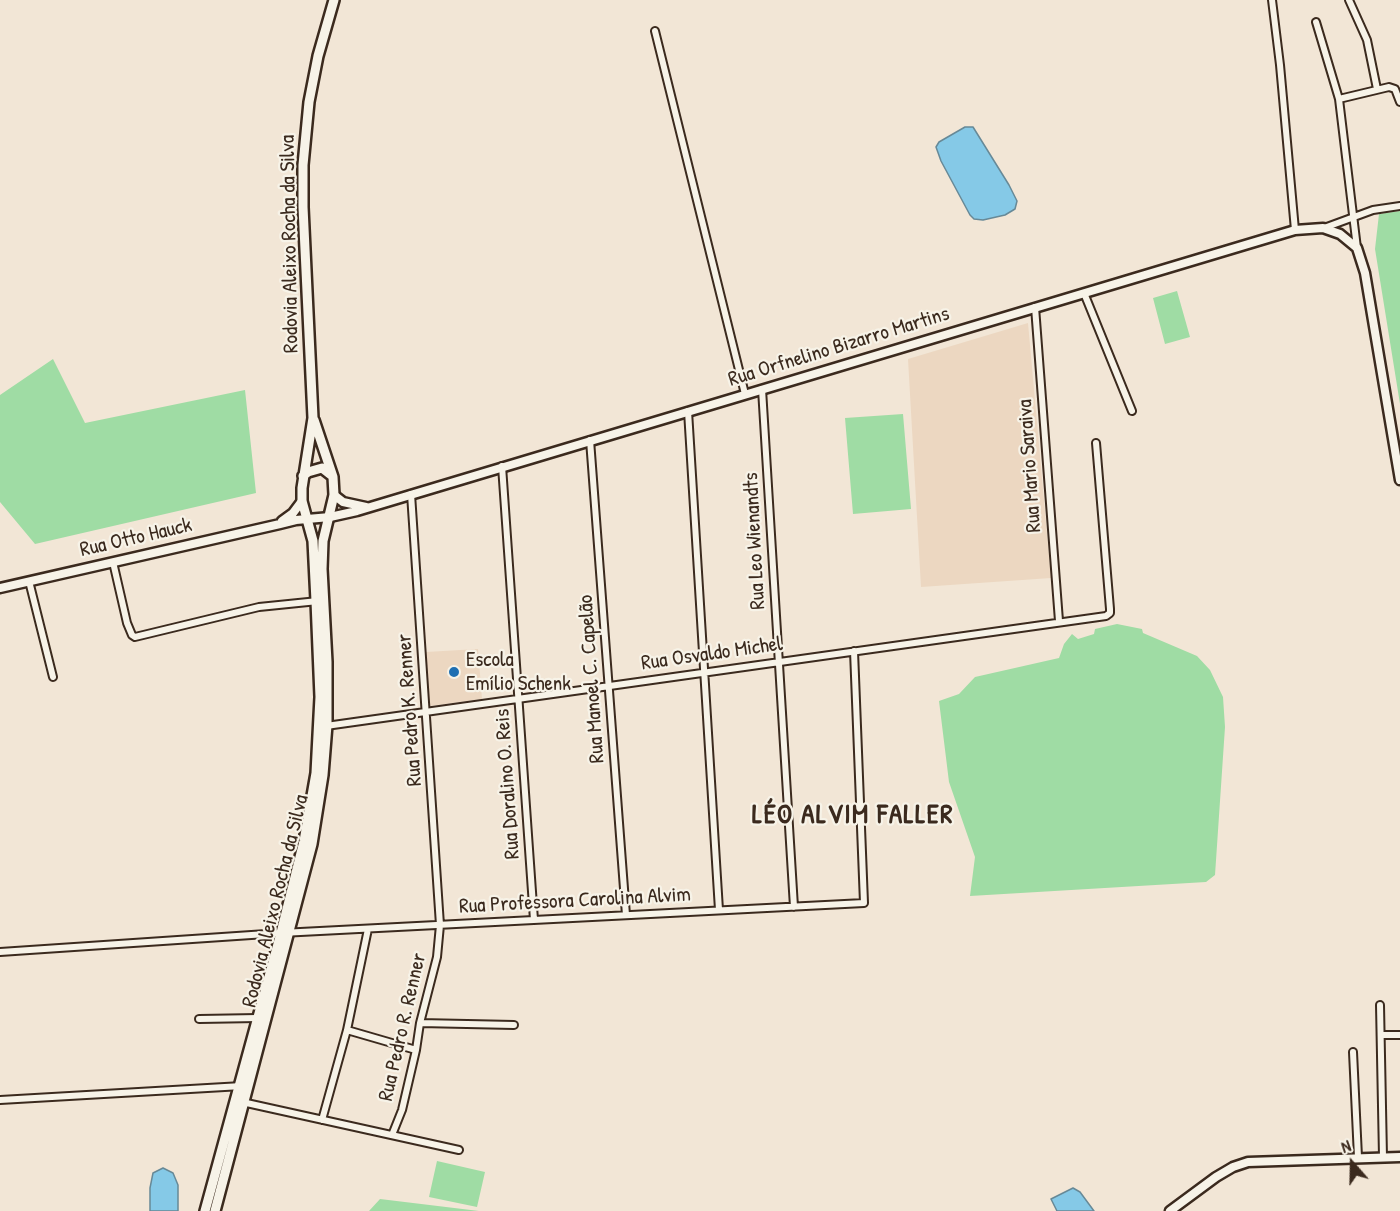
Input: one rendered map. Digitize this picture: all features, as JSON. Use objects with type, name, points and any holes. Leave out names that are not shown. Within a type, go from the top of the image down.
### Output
[{"type":"main road","name":"Rodovia Aleixo Rocha da Silva","points":[[243,1087],[258,1018],[312,844],[323,775],[327,662],[313,541],[309,519],[302,501],[303,476],[313,418],[303,207],[303,156],[306,119],[316,67],[334,0]]},
{"type":"main road","name":"Rodovia Aleixo Rocha da Silva","points":[[313,418],[333,477],[334,495],[323,541],[319,601]]},
{"type":"main road","points":[[303,476],[322,468],[333,477]]},
{"type":"main road","name":"Rodovia Aleixo Rocha da Silva","points":[[214,1211],[239,1102],[285,933]]},
{"type":"main road","name":"Rodovia Aleixo Rocha da Silva","points":[[205,1211],[239,1102]]},
{"type":"street","points":[[1272,0],[1280,64],[1294,230]]},
{"type":"street","points":[[1349,0],[1367,40],[1377,89]]},
{"type":"street","points":[[1316,22],[1339,99],[1357,248],[1365,273],[1400,480]]},
{"type":"street","points":[[655,31],[745,394]]},
{"type":"street","points":[[1339,99],[1389,87],[1395,89],[1400,102]]},
{"type":"street","points":[[1323,228],[1373,210],[1400,206]]},
{"type":"street","points":[[1323,228],[1340,234],[1357,248]]},
{"type":"street","name":"Rua Orfnelino Bizarro Martins","points":[[280,524],[330,518],[1294,230],[1323,228]]},
{"type":"street","points":[[1083,293],[1132,411]]},
{"type":"street","name":"Rua Mario Saraiva","points":[[1035,307],[1059,621]]},
{"type":"street","name":"Rua Leo Wienandts","points":[[762,389],[794,906]]},
{"type":"street","points":[[688,411],[719,910]]},
{"type":"street","name":"Rua Manoel C. Capelão","points":[[590,440],[626,915]]},
{"type":"street","name":"Rua Osvaldo Michel","points":[[323,726],[1106,616],[1110,614],[1096,443]]},
{"type":"street","name":"Rua Doralino O. Reis","points":[[502,466],[534,920]]},
{"type":"street","name":"Rua Pedro K. Renner","points":[[411,494],[440,925]]},
{"type":"street","points":[[334,495],[343,502],[366,507]]},
{"type":"street","points":[[280,524],[302,501]]},
{"type":"street","name":"Rua Otto Hauck","points":[[0,588],[280,524]]},
{"type":"street","points":[[113,562],[127,623],[132,635],[138,638],[259,607],[319,601]]},
{"type":"street","points":[[29,581],[53,678]]},
{"type":"street","name":"Rua Professora Carolina Alvim","points":[[0,952],[285,933],[864,903],[854,651]]},
{"type":"street","name":"Rua Pedro R. Renner","points":[[392,1135],[402,1110],[416,1050],[420,1023],[437,957],[440,925]]},
{"type":"street","points":[[322,1120],[347,1030],[368,929]]},
{"type":"street","points":[[1380,1005],[1383,1157]]},
{"type":"street","points":[[199,1019],[258,1018]]},
{"type":"street","points":[[420,1023],[514,1025]]},
{"type":"street","points":[[347,1030],[416,1050]]},
{"type":"street","points":[[1381,1035],[1400,1035]]},
{"type":"street","points":[[1353,1052],[1358,1157]]},
{"type":"street","points":[[0,1100],[243,1087]]},
{"type":"street","points":[[239,1102],[459,1150]]},
{"type":"street","points":[[1170,1211],[1216,1177],[1233,1167],[1248,1162],[1400,1156]]},
{"type":"shaded area","points":[[1028,323],[1051,578],[921,587],[908,359]]},
{"type":"shaded area","name":"Escola Emílio Schenk","points":[[478,649],[482,699],[430,706],[426,652]]},
{"type":"green space","points":[[1400,211],[1400,404],[1375,249],[1379,214]]},
{"type":"green space","points":[[1177,291],[1190,337],[1165,344],[1153,298]]},
{"type":"green space","points":[[53,359],[85,423],[245,390],[256,493],[35,544],[0,502],[0,395]]},
{"type":"green space","points":[[903,414],[911,509],[853,514],[845,418]]},
{"type":"green space","points":[[1117,624],[1142,629],[1143,633],[1197,656],[1210,670],[1223,697],[1225,727],[1215,875],[1206,882],[970,896],[975,857],[949,782],[939,701],[959,694],[975,677],[1059,658],[1064,644],[1072,634],[1078,639],[1094,634],[1095,629]]},
{"type":"green space","points":[[437,1161],[485,1172],[477,1207],[429,1197]]},
{"type":"green space","points":[[380,1199],[479,1211],[369,1211]]},
{"type":"water","points":[[965,127],[973,127],[1017,201],[1015,209],[1005,215],[983,220],[974,219],[941,161],[936,147],[939,142]]},
{"type":"water","points":[[163,1168],[173,1173],[178,1185],[178,1211],[150,1211],[150,1188],[153,1173]]},
{"type":"water","points":[[1073,1188],[1080,1192],[1094,1211],[1057,1211],[1051,1199]]},
{"type":"place","name":"Escola Emílio Schenk","points":[[454,672]]},
{"type":"district","name":"LÉO ALVIM FALLER","points":[[853,816]]}]
